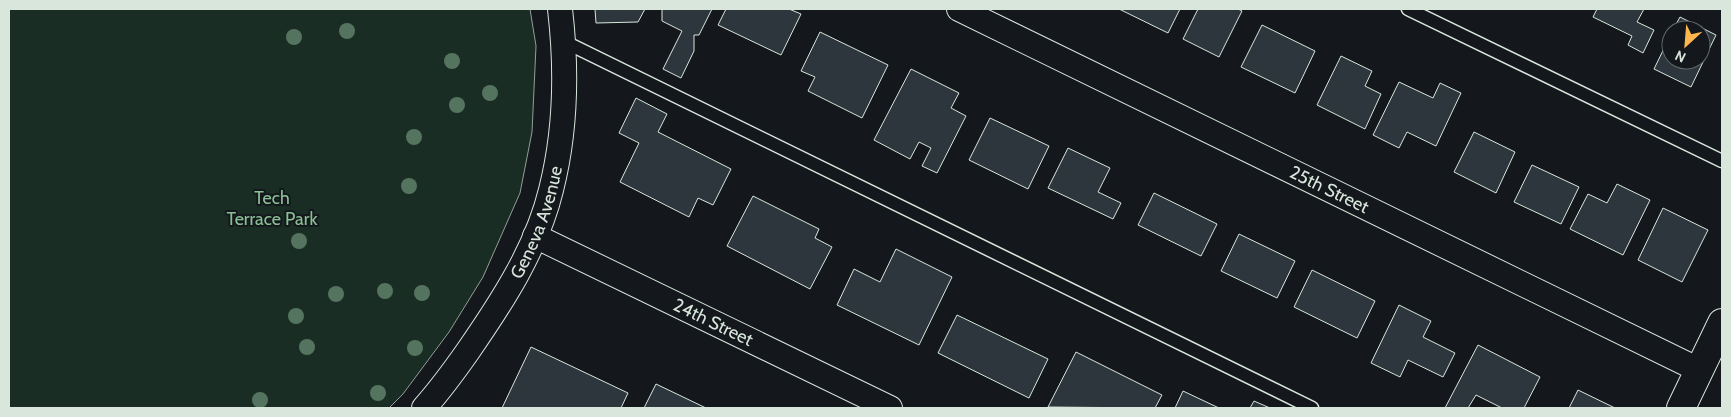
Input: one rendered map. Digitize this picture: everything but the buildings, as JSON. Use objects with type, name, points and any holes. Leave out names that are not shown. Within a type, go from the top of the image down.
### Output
[{"type":"main road","points":[[1681,408],[1722,323]]},
{"type":"main road","points":[[1695,408],[1700,370]]},
{"type":"street","name":"Geneva Avenue","points":[[424,408],[440,391],[482,331],[517,275],[535,236],[551,191],[561,142],[564,94],[560,9]]},
{"type":"street","name":"25th Street","points":[[959,9],[1700,370]]},
{"type":"street","name":"24th Street","points":[[535,236],[890,408]]},
{"type":"lane","points":[[1408,9],[1722,161]]},
{"type":"lane","points":[[562,41],[1312,408]]},
{"type":"green space","name":"Tech Terrace Park","points":[[9,9],[530,9],[536,46],[532,132],[520,193],[483,277],[449,332],[403,394],[389,408],[9,408]]}]
